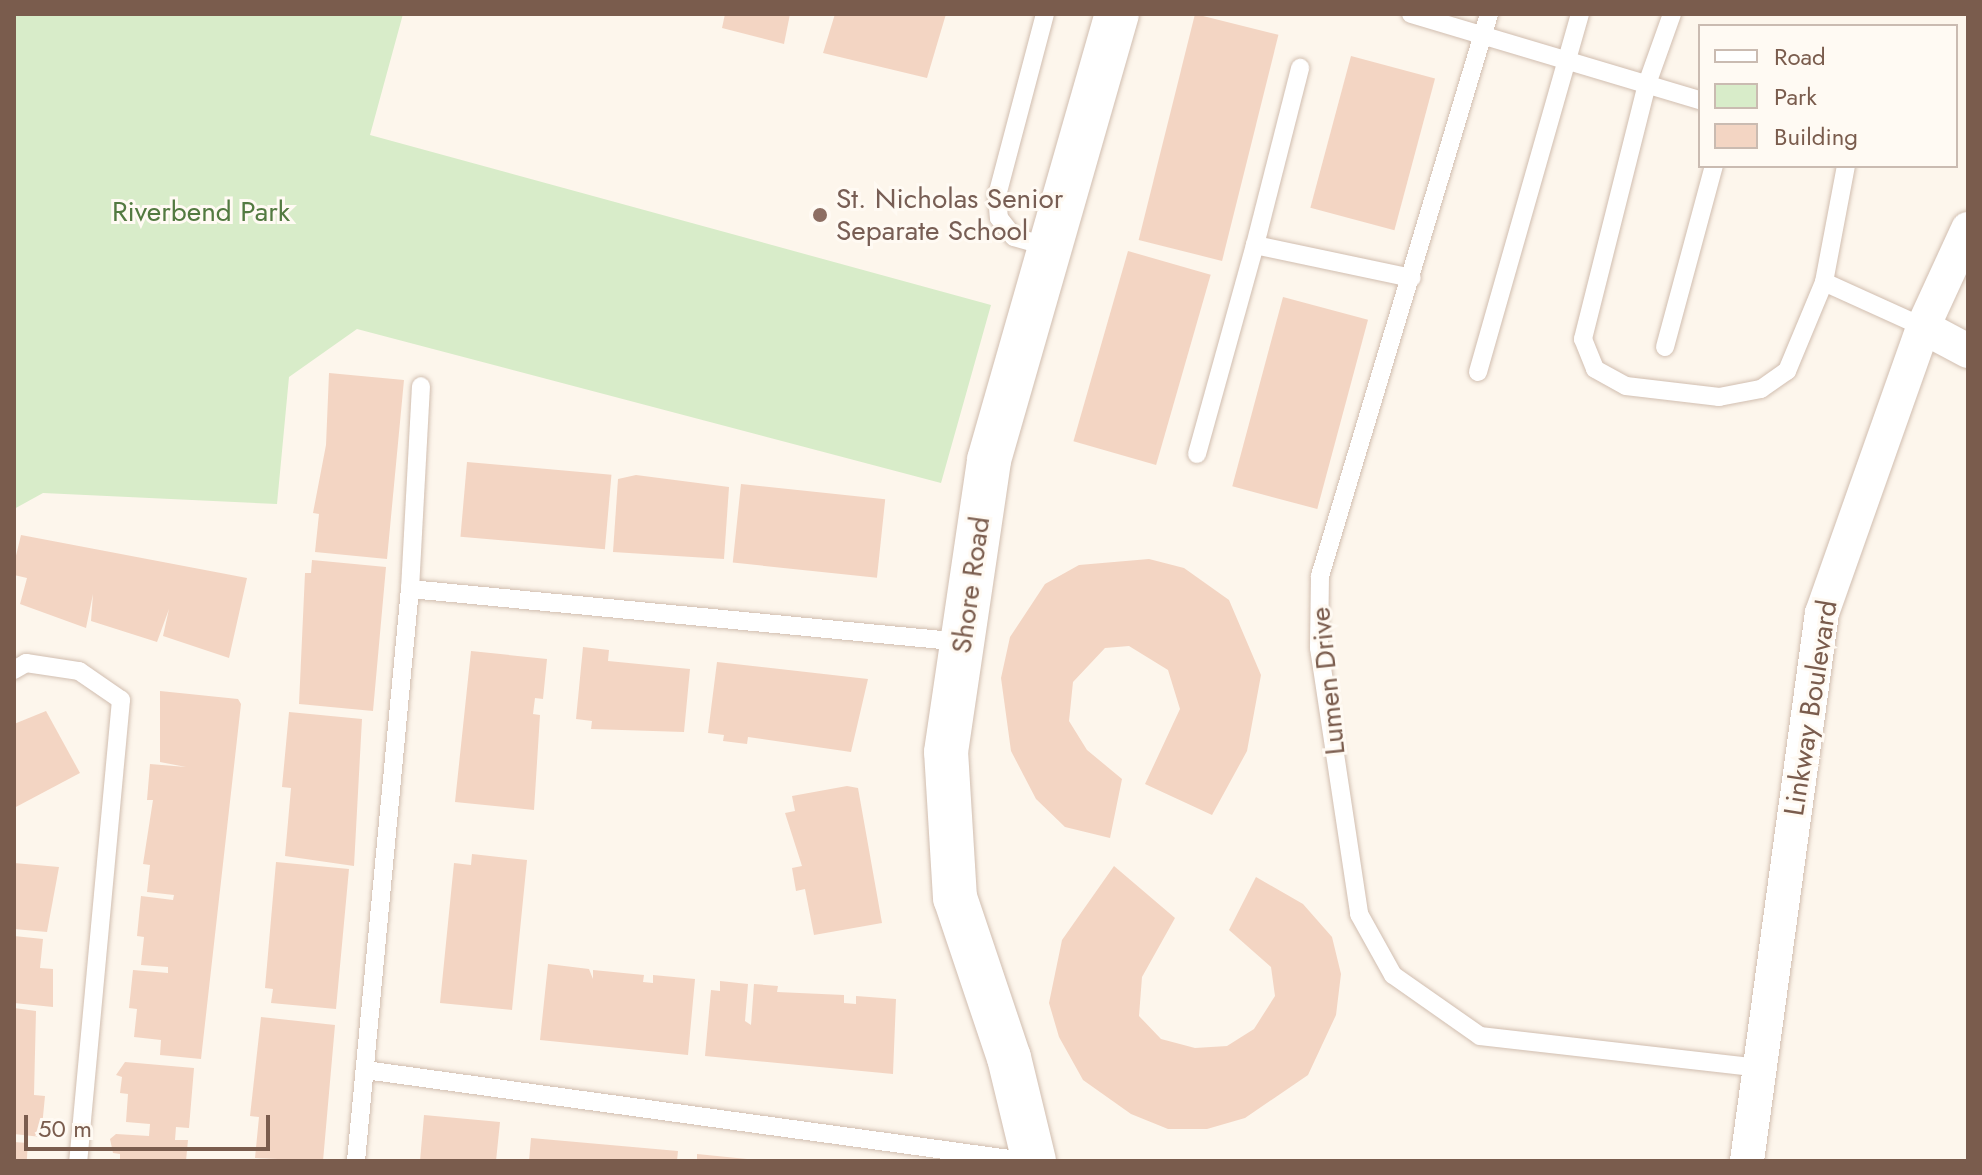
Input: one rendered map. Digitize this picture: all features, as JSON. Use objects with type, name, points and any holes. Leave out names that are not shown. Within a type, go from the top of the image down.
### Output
[{"type":"street","name":"Shore Road","points":[[1034,1161],[1009,1058],[955,898],[946,752],[989,460],[1117,14]]},
{"type":"street","name":"Linkway Boulevard","points":[[1747,1161],[1822,613],[1923,327],[1968,229]]},
{"type":"street","points":[[1923,327],[1968,351]]},
{"type":"lane","points":[[1045,14],[997,196],[999,218],[1014,237],[1050,247]]},
{"type":"lane","points":[[1411,14],[1698,99]]},
{"type":"lane","name":"Lumen Drive","points":[[1489,14],[1320,576],[1319,648],[1359,914],[1393,975],[1480,1036],[1759,1068]]},
{"type":"lane","points":[[1478,372],[1580,14]]},
{"type":"lane","points":[[1672,14],[1647,84],[1583,339],[1595,369],[1626,386],[1719,397],[1761,389],[1787,371],[1824,282],[1846,168]]},
{"type":"lane","points":[[1197,454],[1300,68]]},
{"type":"lane","points":[[1665,347],[1713,168]]},
{"type":"lane","points":[[1255,245],[1412,278]]},
{"type":"lane","points":[[1824,282],[1923,327]]},
{"type":"lane","points":[[356,1161],[410,589],[421,386]]},
{"type":"lane","points":[[410,589],[962,642]]},
{"type":"lane","points":[[14,670],[26,663],[79,671],[121,700],[78,1161]]},
{"type":"lane","points":[[365,1070],[1024,1161]]},
{"type":"lane","points":[[881,1141],[881,1161]]},
{"type":"green space","name":"Riverbend Park","points":[[14,14],[403,14],[370,135],[991,305],[941,483],[357,329],[289,377],[277,504],[43,493],[14,509]]},
{"type":"building","points":[[725,14],[790,14],[784,44],[722,28]]},
{"type":"building","points":[[835,14],[946,14],[927,78],[823,53]]},
{"type":"building","points":[[1195,14],[1278,35],[1222,261],[1139,240]]},
{"type":"building","points":[[1351,56],[1435,79],[1394,230],[1310,208]]},
{"type":"building","points":[[1128,251],[1211,275],[1156,465],[1073,441]]},
{"type":"building","points":[[1283,297],[1368,320],[1317,509],[1232,486]]},
{"type":"building","points":[[329,373],[404,380],[387,559],[315,552],[319,514],[313,513],[326,445]]},
{"type":"building","points":[[467,462],[611,475],[605,549],[460,537]]},
{"type":"building","points":[[636,475],[729,487],[724,559],[613,552],[618,479]]},
{"type":"building","points":[[741,484],[885,499],[877,578],[733,563]]},
{"type":"building","points":[[21,535],[247,578],[229,658],[163,636],[169,609],[157,642],[91,621],[93,594],[86,628],[20,604],[27,578],[14,575]]},
{"type":"building","points":[[1149,559],[1184,568],[1229,600],[1261,675],[1247,751],[1212,815],[1145,784],[1180,709],[1168,670],[1129,646],[1105,648],[1073,682],[1069,721],[1087,750],[1122,779],[1110,838],[1065,827],[1036,799],[1011,751],[1001,678],[1010,637],[1045,584],[1079,565]]},
{"type":"building","points":[[312,560],[386,567],[373,711],[299,704],[305,573],[311,573]]},
{"type":"building","points":[[583,647],[609,650],[608,661],[690,669],[684,732],[591,729],[592,721],[576,719]]},
{"type":"building","points":[[471,651],[547,659],[543,699],[535,698],[533,714],[540,715],[534,810],[455,802]]},
{"type":"building","points":[[717,662],[868,679],[851,752],[748,737],[747,744],[723,741],[724,735],[708,733]]},
{"type":"building","points":[[160,691],[238,699],[241,704],[201,1059],[160,1055],[161,1040],[134,1037],[137,1009],[129,1008],[133,970],[168,973],[168,967],[141,965],[144,937],[137,936],[141,896],[173,900],[174,895],[147,892],[150,865],[143,864],[153,800],[147,800],[150,764],[186,767],[160,762]]},
{"type":"building","points":[[46,711],[80,773],[14,808],[14,724]]},
{"type":"building","points":[[289,712],[362,719],[354,866],[285,856],[291,788],[282,787]]},
{"type":"building","points":[[847,786],[858,788],[882,923],[814,935],[805,889],[796,891],[792,868],[802,866],[785,813],[795,811],[792,796]]},
{"type":"building","points":[[472,854],[527,860],[512,1010],[440,1003],[454,863],[471,865]]},
{"type":"building","points":[[276,862],[349,869],[336,1009],[271,1003],[273,989],[265,988]]},
{"type":"building","points":[[14,863],[59,867],[47,932],[14,929]]},
{"type":"building","points":[[1114,866],[1175,918],[1142,977],[1139,1016],[1161,1039],[1195,1048],[1227,1046],[1254,1029],[1275,996],[1271,967],[1229,930],[1256,877],[1303,904],[1332,937],[1341,974],[1336,1015],[1308,1075],[1245,1118],[1207,1129],[1168,1129],[1131,1114],[1083,1080],[1059,1037],[1049,1003],[1062,940]]},
{"type":"building","points":[[14,936],[43,939],[40,968],[53,969],[53,1007],[14,1003]]},
{"type":"building","points":[[548,964],[589,969],[593,979],[593,970],[644,975],[643,982],[653,983],[653,975],[695,979],[688,1055],[540,1040]]},
{"type":"building","points":[[720,981],[748,984],[745,1021],[751,1025],[754,984],[778,986],[777,992],[844,995],[844,1003],[856,1004],[856,996],[896,999],[893,1074],[705,1056],[711,990],[720,991]]},
{"type":"building","points":[[14,1008],[36,1011],[34,1095],[45,1096],[41,1137],[14,1134]]},
{"type":"building","points":[[261,1017],[335,1025],[323,1161],[255,1158],[259,1117],[250,1116]]},
{"type":"building","points":[[125,1062],[194,1068],[189,1128],[176,1127],[175,1140],[188,1140],[186,1161],[120,1161],[120,1154],[113,1153],[110,1139],[116,1134],[149,1136],[150,1124],[126,1122],[128,1094],[120,1093],[122,1077],[116,1075]]},
{"type":"building","points":[[424,1115],[500,1122],[496,1161],[420,1161]]},
{"type":"building","points":[[531,1138],[678,1151],[677,1161],[529,1161]]},
{"type":"building","points":[[14,1142],[28,1143],[27,1161],[14,1161]]},
{"type":"building","points":[[697,1154],[747,1159],[747,1161],[697,1161]]},
{"type":"place","name":"St. Nicholas Senior Separate School","points":[[820,215]]}]
